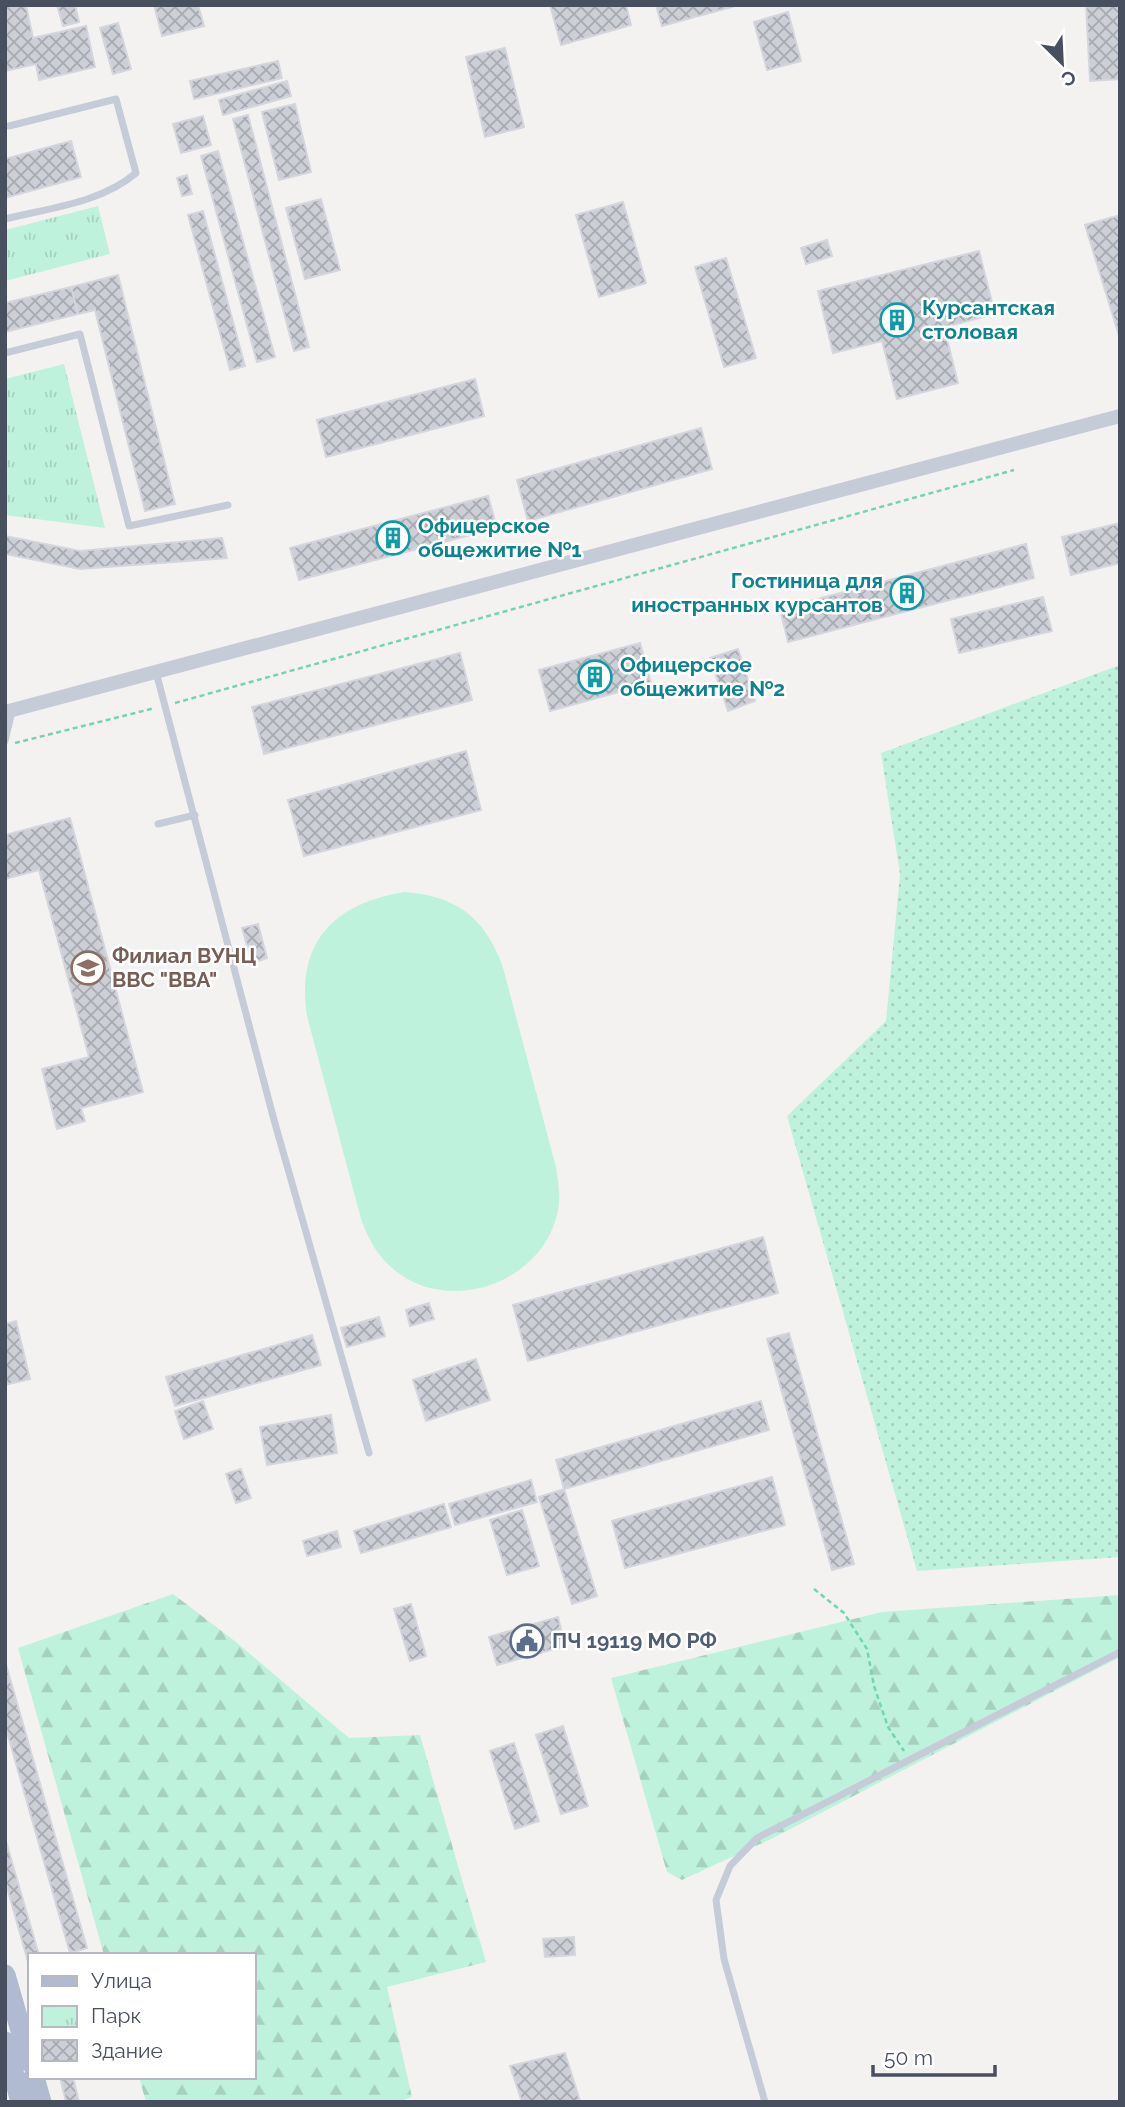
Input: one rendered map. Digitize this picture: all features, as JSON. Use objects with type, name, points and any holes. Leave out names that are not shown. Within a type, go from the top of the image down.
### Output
[{"type":"main road","points":[[5,1975],[28,2055]]},
{"type":"main road","points":[[5,2042],[21,2102]]},
{"type":"main road","points":[[35,2079],[41,2102]]},
{"type":"street","points":[[9,711],[1120,416]]},
{"type":"lane","points":[[5,219],[93,197],[125,182],[136,173],[116,99],[9,126]]},
{"type":"lane","points":[[5,353],[80,334],[129,526],[228,505]]},
{"type":"lane","points":[[156,672],[274,1119],[369,1453]]},
{"type":"lane","points":[[5,743],[9,711]]},
{"type":"lane","points":[[158,824],[195,815]]},
{"type":"lane","points":[[765,2102],[724,1959],[716,1900],[730,1866],[757,1838],[1120,1652]]},
{"type":"path","points":[[5,743],[165,705],[1014,470]]},
{"type":"path","points":[[814,1589],[844,1614],[867,1650],[874,1686],[888,1727],[910,1760]]},
{"type":"green space","points":[[98,206],[110,254],[5,281],[5,230]]},
{"type":"green space","points":[[64,364],[105,528],[5,515],[5,379]]},
{"type":"green space","points":[[1120,665],[1120,1557],[917,1571],[787,1116],[886,1021],[900,874],[881,753]]},
{"type":"green space","points":[[405,892],[439,898],[466,912],[486,933],[494,947],[502,964],[556,1167],[558,1210],[550,1235],[535,1256],[516,1272],[494,1284],[469,1290],[444,1290],[419,1285],[390,1267],[375,1248],[361,1219],[307,1016],[305,990],[308,967],[314,947],[325,930],[358,906],[380,897]]},
{"type":"green space","points":[[173,1594],[236,1642],[349,1738],[420,1735],[486,1962],[387,1987],[412,2097],[398,2102],[146,2102],[140,2079],[256,2079],[256,1953],[103,1953],[18,1648]]},
{"type":"green space","points":[[1120,1595],[1120,1657],[773,1838],[682,1880],[667,1872],[611,1678],[882,1612]]},
{"type":"building","points":[[5,5],[26,5],[33,38],[86,26],[95,67],[39,80],[36,64],[5,71]]},
{"type":"building","points":[[57,5],[75,5],[79,22],[63,26]]},
{"type":"building","points":[[154,5],[198,5],[204,26],[162,36]]},
{"type":"building","points":[[550,5],[626,5],[631,25],[561,45]]},
{"type":"building","points":[[656,5],[739,5],[662,26]]},
{"type":"building","points":[[1086,5],[1120,5],[1120,79],[1090,81]]},
{"type":"building","points":[[788,12],[801,61],[767,70],[754,22]]},
{"type":"building","points":[[118,23],[131,69],[113,74],[100,28]]},
{"type":"building","points":[[505,48],[524,127],[485,137],[466,57]]},
{"type":"building","points":[[278,61],[282,78],[194,99],[190,81]]},
{"type":"building","points":[[287,81],[291,96],[223,115],[219,100]]},
{"type":"building","points":[[295,104],[311,172],[279,180],[262,112]]},
{"type":"building","points":[[248,115],[309,347],[294,351],[233,119]]},
{"type":"building","points":[[203,116],[211,145],[181,153],[173,124]]},
{"type":"building","points":[[71,141],[81,177],[5,198],[5,159]]},
{"type":"building","points":[[218,151],[275,357],[257,362],[201,156]]},
{"type":"building","points":[[187,175],[192,194],[182,196],[177,178]]},
{"type":"building","points":[[321,199],[340,270],[305,279],[286,208]]},
{"type":"building","points":[[623,202],[646,283],[599,297],[576,215]]},
{"type":"building","points":[[203,211],[245,366],[230,370],[188,215]]},
{"type":"building","points":[[1120,215],[1120,339],[1085,225]]},
{"type":"building","points":[[827,240],[832,256],[806,264],[801,248]]},
{"type":"building","name":"Курсантская столовая","points":[[979,251],[995,314],[944,327],[958,383],[897,399],[882,341],[833,353],[818,291]]},
{"type":"building","points":[[726,258],[756,358],[724,367],[695,267]]},
{"type":"building","points":[[118,275],[175,504],[145,511],[95,310],[78,314],[71,287]]},
{"type":"building","points":[[71,287],[78,314],[5,332],[5,303]]},
{"type":"building","points":[[475,379],[484,416],[326,457],[317,420]]},
{"type":"building","points":[[701,428],[712,469],[528,521],[517,480]]},
{"type":"building","name":"Офицерское общежитие №1","points":[[488,496],[497,528],[299,580],[290,548]]},
{"type":"building","points":[[1120,523],[1120,563],[1071,575],[1062,537]]},
{"type":"building","points":[[5,536],[80,551],[222,538],[227,558],[80,569],[5,554]]},
{"type":"building","name":"Гостиница для иностранных курсантов","points":[[1026,544],[1034,578],[788,642],[780,609]]},
{"type":"building","points":[[1043,597],[1052,631],[959,653],[951,619]]},
{"type":"building","name":"Офицерское общежитие №2","points":[[640,643],[651,683],[550,711],[539,670]]},
{"type":"building","points":[[738,649],[755,701],[728,711],[710,658]]},
{"type":"building","points":[[460,653],[472,700],[264,754],[252,707]]},
{"type":"building","points":[[466,751],[481,810],[304,856],[288,800]]},
{"type":"building","name":"Филиал ВУНЦ ВВС \"ВВА\"","points":[[70,818],[143,1092],[81,1108],[85,1121],[57,1129],[42,1069],[89,1057],[39,870],[5,879],[5,835]]},
{"type":"building","points":[[258,924],[267,958],[252,963],[242,928]]},
{"type":"building","points":[[763,1237],[778,1293],[528,1361],[513,1305]]},
{"type":"building","points":[[429,1303],[434,1319],[410,1326],[406,1310]]},
{"type":"building","points":[[379,1317],[385,1336],[347,1347],[341,1328]]},
{"type":"building","points":[[16,1321],[30,1379],[5,1385],[5,1324]]},
{"type":"building","points":[[789,1333],[854,1564],[832,1570],[767,1339]]},
{"type":"building","points":[[312,1335],[321,1365],[175,1406],[166,1377]]},
{"type":"building","points":[[476,1359],[490,1400],[426,1421],[413,1380]]},
{"type":"building","points":[[203,1401],[213,1429],[184,1439],[175,1411]]},
{"type":"building","points":[[761,1401],[769,1430],[564,1489],[556,1460]]},
{"type":"building","points":[[331,1415],[337,1453],[267,1465],[260,1427]]},
{"type":"building","points":[[241,1469],[251,1498],[236,1503],[226,1474]]},
{"type":"building","points":[[772,1477],[785,1525],[625,1568],[612,1521]]},
{"type":"building","points":[[531,1480],[537,1502],[455,1525],[449,1504]]},
{"type":"building","points":[[564,1489],[597,1596],[572,1604],[539,1497]]},
{"type":"building","points":[[444,1504],[451,1527],[361,1553],[354,1531]]},
{"type":"building","points":[[522,1510],[539,1566],[507,1575],[490,1520]]},
{"type":"building","points":[[337,1531],[341,1547],[307,1556],[303,1541]]},
{"type":"building","points":[[411,1604],[426,1656],[410,1661],[394,1609]]},
{"type":"building","name":"ПЧ 19119 МО РФ","points":[[558,1617],[565,1646],[497,1665],[489,1637]]},
{"type":"building","points":[[5,1661],[87,1948],[70,1953],[5,1725]]},
{"type":"building","points":[[563,1726],[588,1806],[561,1814],[536,1735]]},
{"type":"building","points":[[514,1743],[539,1821],[515,1829],[490,1751]]},
{"type":"building","points":[[5,1838],[38,1953],[28,1953],[28,1962],[5,1880]]},
{"type":"building","points":[[574,1937],[575,1955],[545,1957],[543,1939]]},
{"type":"building","points":[[565,2053],[580,2101],[522,2102],[510,2066]]},
{"type":"building","points":[[60,2079],[73,2079],[79,2102],[66,2102]]},
{"type":"place","name":"Курсантская столовая","points":[[897,320]]},
{"type":"place","name":"Офицерское общежитие №1","points":[[393,538]]},
{"type":"place","name":"Гостиница для иностранных курсантов","points":[[907,593]]},
{"type":"place","name":"Офицерское общежитие №2","points":[[595,677]]},
{"type":"place","name":"Филиал ВУНЦ ВВС \"ВВА\"","points":[[88,968]]},
{"type":"place","name":"ПЧ 19119 МО РФ","points":[[527,1641]]}]
